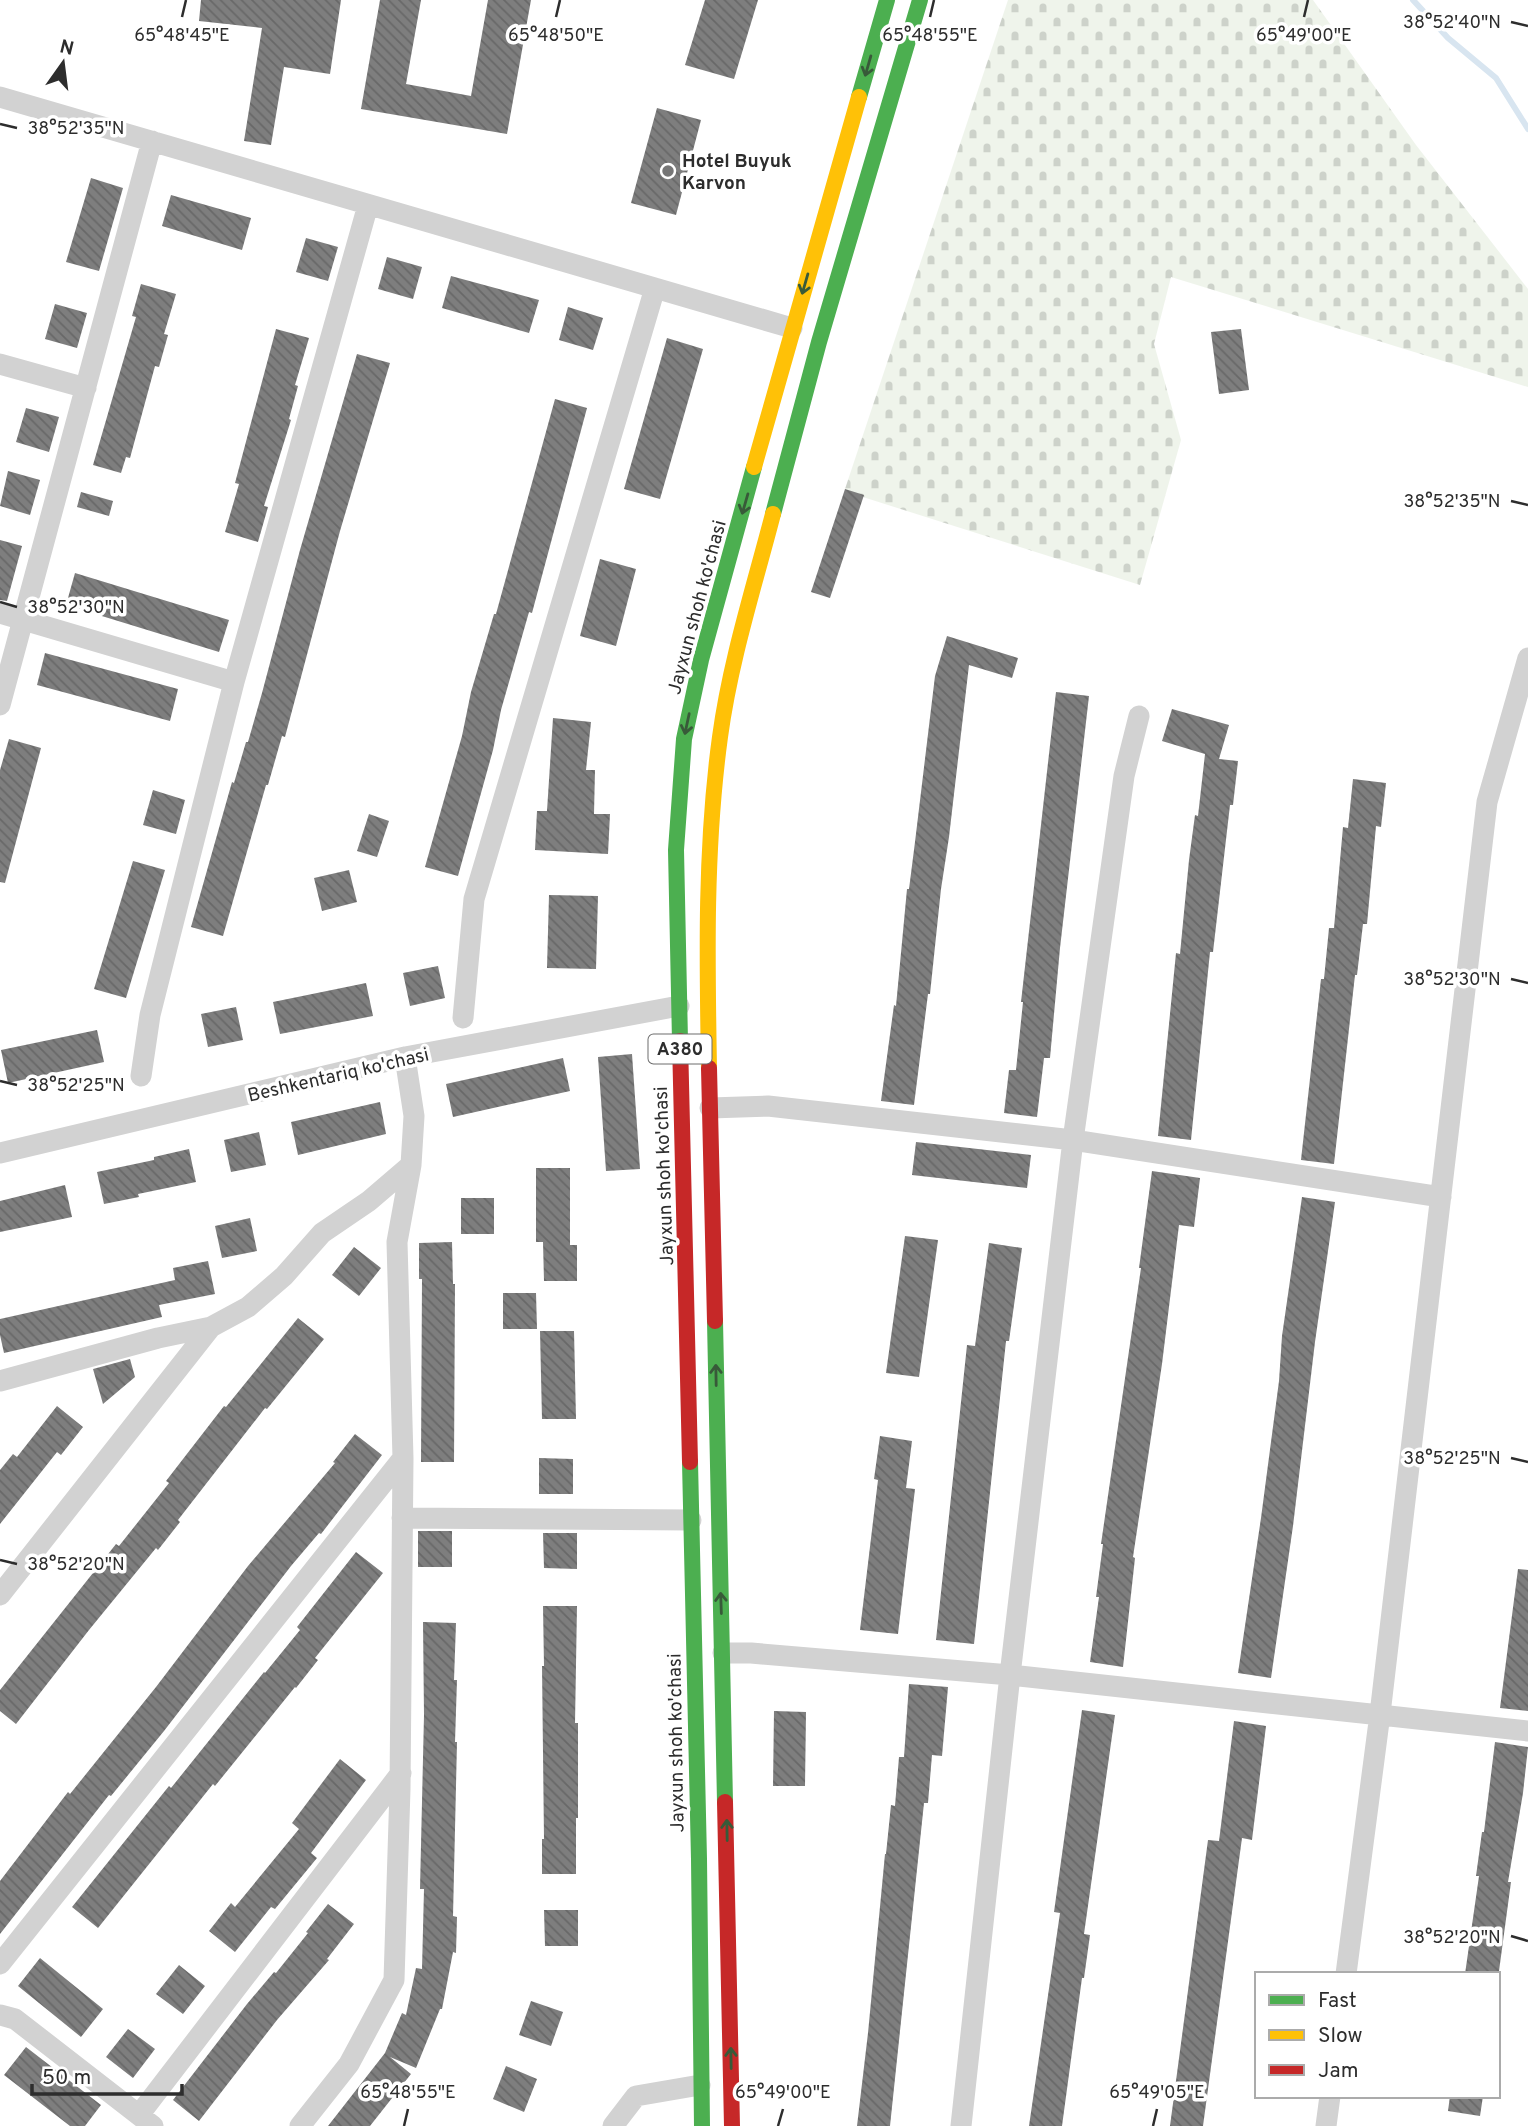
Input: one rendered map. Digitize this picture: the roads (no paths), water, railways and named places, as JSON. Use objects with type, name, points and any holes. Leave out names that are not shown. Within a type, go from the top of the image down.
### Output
[{"type":"highway","name":"Jayxun shoh ko'chasi","points":[[702,2126],[699,1859],[676,850],[684,738],[701,660],[792,328],[887,0]]},
{"type":"highway","name":"A380","points":[[732,2126],[710,1108],[708,953],[711,829],[720,736],[738,648],[815,355],[920,0]]},
{"type":"street","points":[[0,97],[792,328]]},
{"type":"street","points":[[0,705],[152,141]]},
{"type":"street","points":[[141,1076],[150,1015],[234,682],[368,205]]},
{"type":"street","points":[[463,1018],[474,899],[655,288]]},
{"type":"street","points":[[0,364],[86,388]]},
{"type":"street","points":[[0,613],[234,682]]},
{"type":"street","points":[[1346,1972],[1380,1714],[1486,802],[1528,659]]},
{"type":"street","points":[[961,2126],[1010,1675],[1073,1140],[1124,776],[1139,716]]},
{"type":"street","name":"Beshkentariq ko'chasi","points":[[0,1153],[405,1057],[679,1006]]},
{"type":"street","points":[[300,2126],[349,2064],[394,1980],[401,1773],[403,1458],[397,1242],[411,1164],[414,1116],[405,1057]]},
{"type":"street","points":[[710,1108],[768,1106],[1073,1140],[1441,1197]]},
{"type":"street","points":[[0,1381],[211,1326],[248,1307],[284,1276],[322,1233],[369,1201],[411,1164]]},
{"type":"street","points":[[0,1595],[211,1326]]},
{"type":"street","points":[[0,1965],[403,1458]]},
{"type":"street","points":[[402,1518],[691,1520]]},
{"type":"street","points":[[723,1653],[751,1653],[1010,1675],[1528,1731]]},
{"type":"street","points":[[0,2015],[15,2019],[146,2121],[401,1773]]},
{"type":"street","points":[[613,2126],[636,2096],[700,2085]]},
{"type":"street","points":[[1326,2126],[1330,2098]]},
{"type":"waterway","points":[[1413,0],[1448,38],[1496,78],[1528,129]]},
{"type":"place","name":"Hotel Buyuk Karvon","points":[[668,171]]}]
